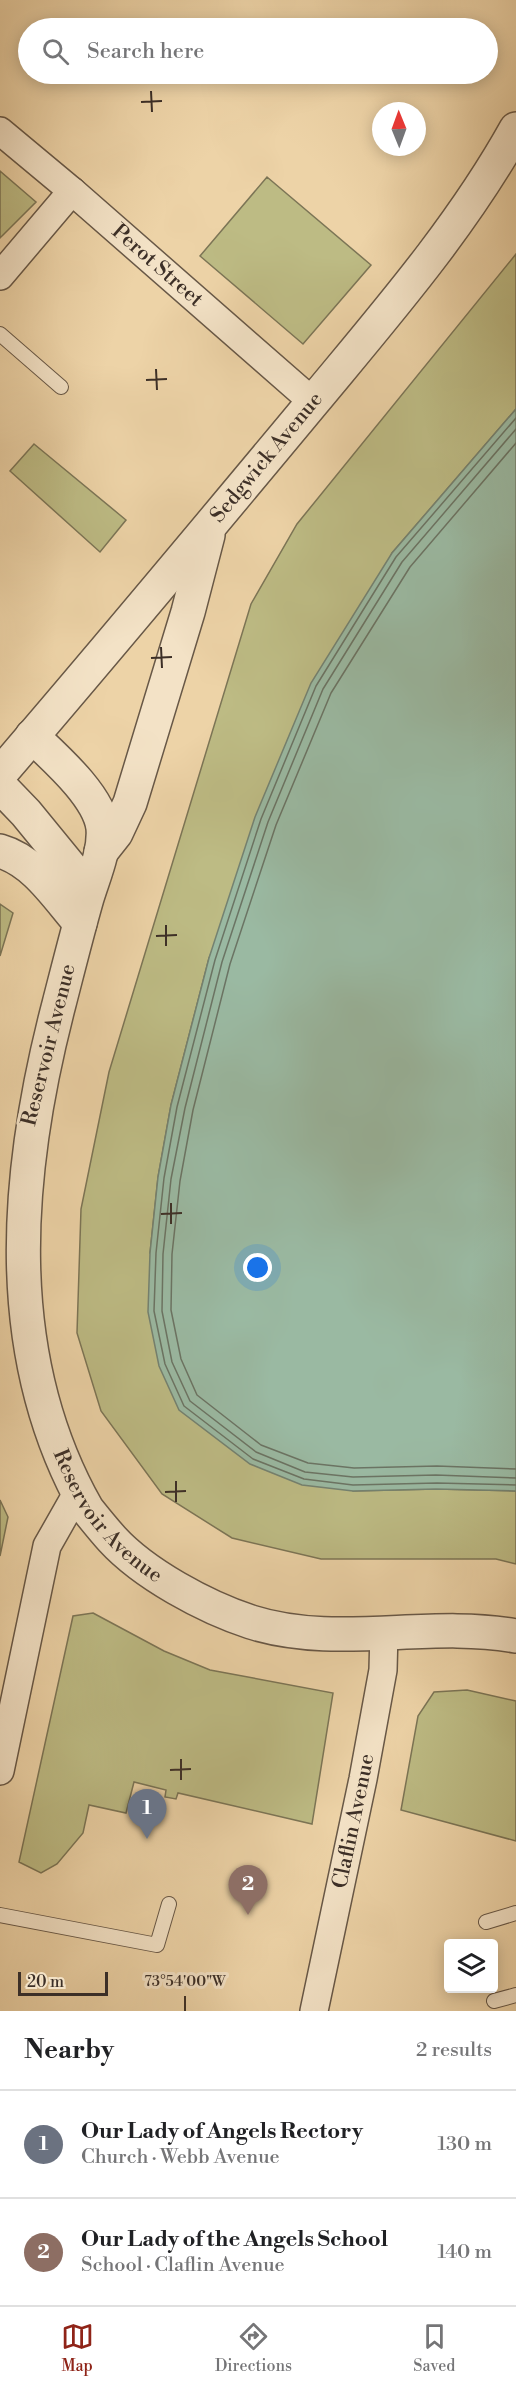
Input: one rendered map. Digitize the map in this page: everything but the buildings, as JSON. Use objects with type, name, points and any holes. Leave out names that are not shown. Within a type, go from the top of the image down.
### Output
[{"type":"street","name":"Sedgwick Avenue","points":[[0,774],[210,528],[354,354],[449,232],[482,186],[516,129]]},
{"type":"street","name":"Perot Street","points":[[0,131],[313,402]]},
{"type":"street","points":[[0,276],[72,191]]},
{"type":"street","name":"Reservoir Avenue","points":[[101,852],[116,832],[130,803],[188,612],[210,528]]},
{"type":"street","name":"Reservoir Avenue","points":[[32,736],[64,768],[96,808],[102,826],[101,852],[40,1075],[23,1155],[12,1236],[10,1275],[12,1333],[24,1391],[42,1439],[76,1495],[112,1540],[133,1558],[193,1596],[250,1622],[310,1633],[462,1630],[516,1636]]},
{"type":"street","points":[[0,786],[26,813],[89,890]]},
{"type":"street","points":[[0,852],[19,859],[31,868],[80,923]]},
{"type":"street","points":[[0,1772],[47,1546],[76,1495]]},
{"type":"street","name":"Claflin Avenue","points":[[314,2011],[363,1779],[383,1670],[384,1632]]},
{"type":"lane","points":[[0,334],[61,387]]},
{"type":"lane","points":[[0,1915],[156,1945],[169,1904]]},
{"type":"lane","points":[[486,1922],[516,1913]]},
{"type":"lane","points":[[494,2001],[516,1995]]},
{"type":"shaded area","points":[[0,171],[36,202],[0,238]]},
{"type":"shaded area","points":[[267,177],[371,265],[303,344],[200,256]]},
{"type":"shaded area","points":[[516,254],[516,409],[392,553],[209,958],[171,1105],[158,1177],[150,1253],[353,1491],[436,1489],[516,1491],[516,1564],[496,1559],[321,1559],[232,1538],[162,1494],[101,1411],[77,1333],[81,1209],[109,1072],[251,604],[297,524]]},
{"type":"shaded area","points":[[34,444],[126,520],[100,552],[10,471]]},
{"type":"shaded area","points":[[0,904],[13,913],[0,956]]},
{"type":"shaded area","points":[[0,1500],[8,1517],[0,1556]]},
{"type":"shaded area","points":[[93,1613],[164,1651],[210,1670],[333,1693],[312,1824],[178,1793],[176,1799],[165,1797],[166,1790],[134,1782],[126,1813],[89,1805],[83,1833],[57,1864],[41,1873],[19,1862],[73,1616]]},
{"type":"shaded area","points":[[467,1690],[516,1701],[516,1841],[401,1810],[418,1716],[434,1692]]},
{"type":"water","points":[[516,409],[516,1491],[436,1489],[353,1491],[302,1485],[250,1464],[179,1410],[159,1366],[148,1312],[150,1253],[158,1177],[171,1105],[209,958],[255,817],[311,683],[392,553]]},
{"type":"place","name":"Our Lady of Angels Rectory","points":[[147,1839]]},
{"type":"place","name":"Our Lady of the Angels School","points":[[248,1915]]}]
